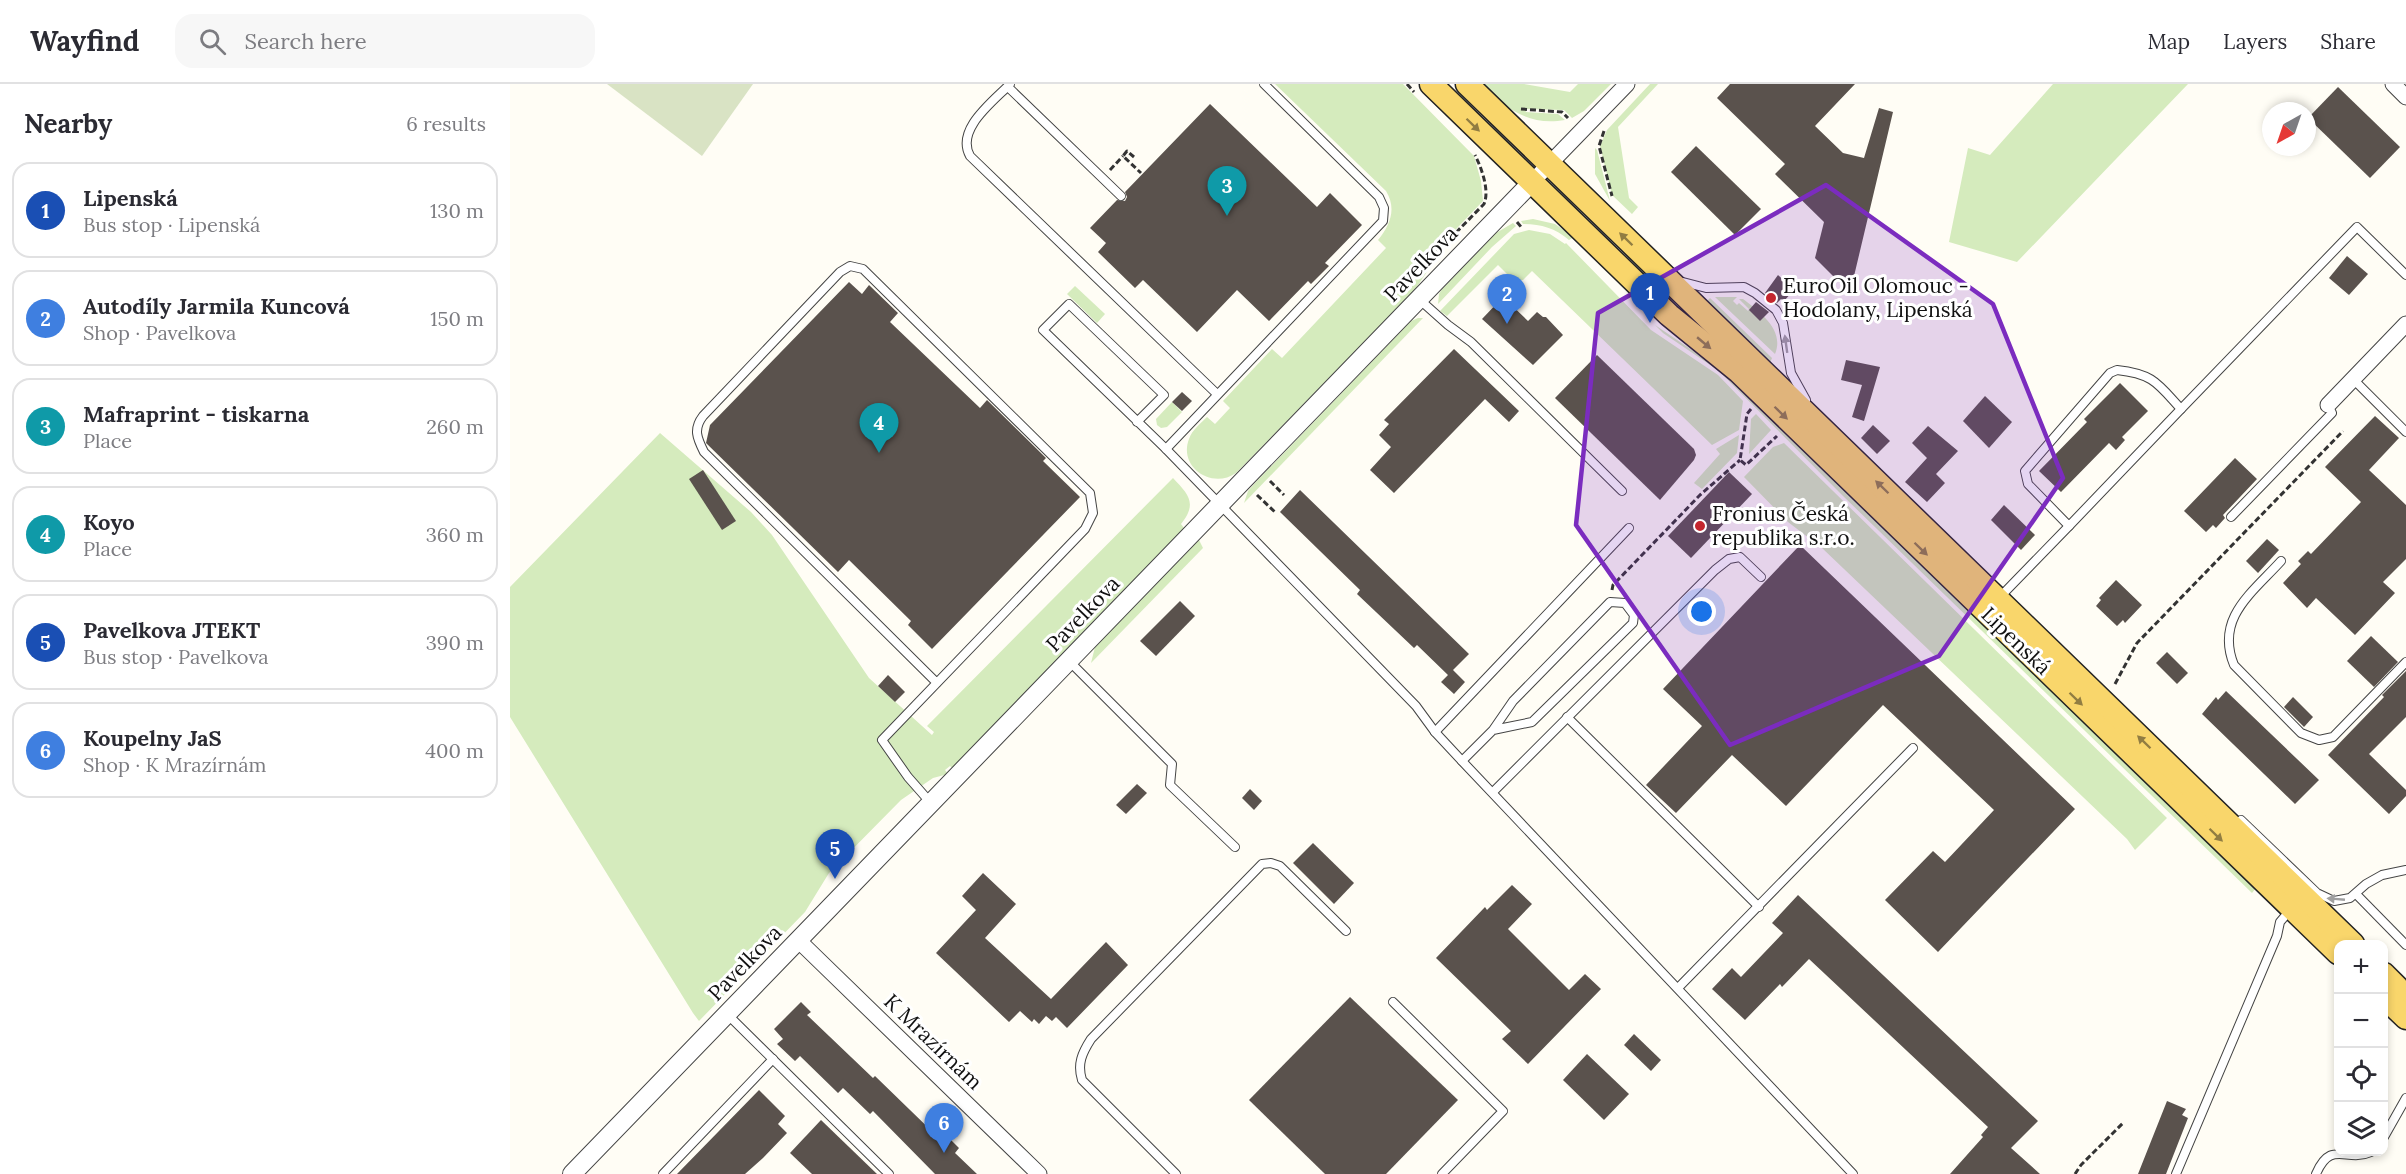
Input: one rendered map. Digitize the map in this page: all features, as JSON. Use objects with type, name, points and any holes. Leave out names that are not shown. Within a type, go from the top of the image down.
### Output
[{"type":"main road","name":"Lipenská","points":[[1467,84],[2348,940]]},
{"type":"main road","name":"Lipenská","points":[[1423,88],[1532,182],[1669,315],[1739,372],[2334,949]]},
{"type":"main road","points":[[2388,978],[2406,996]]},
{"type":"main road","points":[[2388,1001],[2406,1018]]},
{"type":"street","name":"Pavelkova","points":[[572,1174],[1627,84]]},
{"type":"street","points":[[2393,84],[2406,97]]},
{"type":"street","points":[[2328,405],[2406,324]]},
{"type":"street","name":"K Mrazírnám","points":[[798,940],[1039,1174]]},
{"type":"lane","points":[[1166,449],[1383,221],[1384,208],[1379,197],[1263,84]]},
{"type":"lane","points":[[1121,196],[1009,85],[972,126],[966,142],[970,156],[1217,394]]},
{"type":"lane","points":[[1997,600],[2357,227],[2406,275]]},
{"type":"lane","points":[[931,803],[908,777],[882,740],[937,683],[1085,529],[1093,513],[1090,493],[863,269],[850,266],[840,272],[703,416],[697,424],[697,438],[704,452],[937,683]]},
{"type":"lane","points":[[1658,270],[1697,287],[1744,287],[1776,310],[1783,323],[1789,363],[1796,384],[1827,434]]},
{"type":"lane","points":[[1419,299],[1471,342],[1622,491]]},
{"type":"lane","points":[[1137,422],[1164,395],[1069,304],[1043,330],[1137,422],[1166,449],[1221,504],[1416,706],[1435,732],[1462,761],[1853,1174]]},
{"type":"lane","points":[[2069,526],[2028,484],[2025,471],[2110,374],[2117,370],[2147,375],[2160,385],[2181,409]]},
{"type":"lane","points":[[2353,379],[2406,432]]},
{"type":"lane","points":[[2231,517],[2332,413],[2328,405]]},
{"type":"lane","points":[[1435,732],[1629,528]]},
{"type":"lane","points":[[1492,792],[1715,570],[1729,559],[1740,557],[1761,577]]},
{"type":"lane","points":[[2281,561],[2235,611],[2229,630],[2229,652],[2234,665],[2301,733],[2319,740],[2333,737],[2406,662]]},
{"type":"lane","points":[[1462,761],[1493,730],[1513,701],[1610,602],[1625,603],[1634,615],[1633,623],[1532,722],[1493,730]]},
{"type":"lane","points":[[1070,661],[1172,764],[1170,785],[1235,847]]},
{"type":"lane","points":[[1567,717],[1759,907]]},
{"type":"lane","points":[[1678,988],[1913,748]]},
{"type":"lane","points":[[2186,783],[2228,810],[2317,893],[2327,899],[2338,902],[2350,898],[2373,880],[2402,870],[2406,860]]},
{"type":"lane","points":[[1176,1174],[1082,1080],[1079,1071],[1080,1061],[1091,1039],[1262,864],[1271,863],[1280,866],[1346,931]]},
{"type":"lane","points":[[2356,894],[2406,945]]},
{"type":"lane","points":[[2176,1174],[2277,936],[2280,922],[2292,908]]},
{"type":"lane","points":[[1393,1002],[1503,1111],[1442,1174]]},
{"type":"lane","points":[[727,1014],[889,1174]]},
{"type":"lane","points":[[663,1174],[773,1059]]},
{"type":"lane","points":[[2388,1130],[2406,1098]]},
{"type":"lane","points":[[2316,1174],[2320,1164],[2334,1154]]},
{"type":"path","points":[[1407,84],[1423,88]]},
{"type":"path","points":[[1516,107],[1529,111],[1562,112],[1568,118]]},
{"type":"path","points":[[1606,127],[1597,145],[1615,201]]},
{"type":"path","points":[[1437,252],[1484,204],[1486,192],[1477,157],[1472,150]]},
{"type":"path","points":[[1107,172],[1127,151],[1134,157]]},
{"type":"path","points":[[1123,156],[1141,173]]},
{"type":"path","points":[[1486,192],[1491,194]]},
{"type":"path","points":[[1517,222],[1522,228]]},
{"type":"path","points":[[1612,590],[1613,585],[1700,495],[1740,460],[1747,414],[1752,407]]},
{"type":"path","points":[[2115,684],[2137,644],[2343,431]]},
{"type":"path","points":[[1740,460],[1746,465],[1779,434]]},
{"type":"path","points":[[1270,481],[1284,495]]},
{"type":"path","points":[[1257,495],[1276,513]]},
{"type":"path","points":[[2075,1174],[2124,1122]]},
{"type":"highlighted area","points":[[1826,185],[1993,304],[2063,478],[1939,656],[1730,745],[1576,525],[1598,313]]},
{"type":"green space","points":[[607,84],[753,84],[702,156]]},
{"type":"green space","points":[[1275,84],[1403,84],[1474,156],[1481,181],[1483,201],[1436,250],[1437,257],[1414,291],[1236,473],[1227,478],[1217,479],[1199,473],[1188,459],[1187,449],[1192,433],[1207,417],[1215,424],[1230,408],[1223,401],[1272,349],[1282,358],[1386,248],[1378,240],[1391,217],[1391,204],[1386,191]]},
{"type":"green space","points":[[1478,84],[1524,84],[1570,92],[1578,84],[1611,84],[1584,111],[1572,118],[1564,110],[1525,109],[1526,112],[1558,114],[1565,120],[1551,121],[1517,113]]},
{"type":"green space","points":[[1650,84],[1658,84],[1618,127],[1629,198],[1638,207],[1632,214],[1612,195],[1600,146],[1607,130]]},
{"type":"green space","points":[[2053,84],[2188,84],[2017,262],[1949,242],[1968,148],[1990,155]]},
{"type":"green space","points":[[1595,148],[1597,150],[1610,201],[1595,174]]},
{"type":"green space","points":[[1533,219],[1555,224],[1574,237],[1569,240],[1553,230],[1523,224],[1521,221]]},
{"type":"green space","points":[[1513,223],[1516,226],[1492,247],[1438,304],[1442,289],[1496,233]]},
{"type":"green space","points":[[1529,230],[1550,234],[1566,243],[1651,330],[1718,375],[1743,401],[1739,430],[1712,445],[1532,271],[1523,280],[1514,281],[1498,265],[1447,316],[1440,311],[1514,234]]},
{"type":"green space","points":[[1075,286],[1105,314],[1097,323],[1067,294]]},
{"type":"green space","points":[[1715,297],[1737,297],[1733,301],[1748,311],[1749,309],[1739,299],[1743,299],[1763,316],[1774,329],[1777,337],[1775,354]]},
{"type":"green space","points":[[1710,298],[1772,358],[1770,363],[1707,301]]},
{"type":"green space","points":[[1423,318],[1244,503],[1248,491],[1255,483],[1411,321]]},
{"type":"green space","points":[[1655,325],[1720,369],[2256,888],[2252,893],[1842,495],[1719,371],[1663,333]]},
{"type":"green space","points":[[1172,402],[1182,412],[1167,427],[1161,428],[1157,425],[1156,419]]},
{"type":"green space","points":[[1756,414],[1771,430],[1749,454],[1751,419]]},
{"type":"green space","points":[[660,433],[751,512],[772,535],[869,678],[932,735],[934,732],[927,726],[1173,478],[1187,494],[1190,504],[1181,524],[1184,528],[952,768],[950,766],[945,770],[948,774],[933,778],[901,800],[829,873],[805,912],[699,1021],[510,717],[510,587]]},
{"type":"green space","points":[[1739,435],[1737,453],[1702,489],[1694,483],[1720,454],[1716,449]]},
{"type":"green space","points":[[1784,443],[2167,818],[2135,850],[2127,839],[1822,548],[1788,522],[1744,477],[1773,447]]},
{"type":"green space","points":[[1199,540],[1203,548],[1091,663],[1095,647]]},
{"type":"building","points":[[1730,84],[1855,84],[1815,126],[1843,153],[1864,158],[1879,108],[1893,112],[1850,293],[1815,258],[1824,222],[1775,174],[1785,164],[1717,98]]},
{"type":"building","points":[[2338,87],[2400,147],[2370,178],[2316,126],[2316,110]]},
{"type":"building","points":[[1210,104],[1317,207],[1330,193],[1362,225],[1325,263],[1329,266],[1311,284],[1308,281],[1269,321],[1237,290],[1197,332],[1143,280],[1135,288],[1098,252],[1106,243],[1090,228],[1117,200],[1125,201],[1127,197],[1125,192]]},
{"type":"building","points":[[1696,146],[1761,209],[1735,235],[1671,172]]},
{"type":"building","points":[[2347,256],[2368,274],[2349,295],[2329,278]]},
{"type":"building","points":[[1778,275],[1794,290],[1784,301],[1781,299],[1777,303],[1765,293]]},
{"type":"building","points":[[849,282],[862,294],[869,285],[898,313],[890,322],[980,408],[987,400],[1046,458],[1043,461],[1080,497],[932,649],[908,625],[911,621],[849,560],[838,572],[706,443],[710,425]]},
{"type":"building","points":[[1503,297],[1528,321],[1537,312],[1546,317],[1563,335],[1533,365],[1482,319]]},
{"type":"building","points":[[1756,302],[1769,312],[1760,321],[1749,310]]},
{"type":"building","points":[[1454,349],[1519,411],[1509,422],[1485,399],[1394,493],[1370,470],[1391,447],[1379,435],[1389,424],[1384,420]]},
{"type":"building","points":[[1597,355],[1694,449],[1696,455],[1694,460],[1660,500],[1555,398]]},
{"type":"building","points":[[1846,360],[1880,367],[1864,421],[1852,417],[1862,385],[1841,380]]},
{"type":"building","points":[[2120,383],[2148,411],[2122,437],[2125,440],[2116,450],[2109,443],[2061,492],[2039,471],[2087,422],[2084,419]]},
{"type":"building","points":[[1182,392],[1192,401],[1182,411],[1172,402]]},
{"type":"building","points":[[1985,396],[2012,422],[1989,448],[1963,421]]},
{"type":"building","points":[[2375,416],[2399,438],[2369,470],[2406,505],[2406,559],[2383,582],[2395,593],[2355,635],[2316,598],[2307,608],[2283,583],[2301,564],[2298,561],[2308,551],[2311,554],[2361,502],[2325,467]]},
{"type":"building","points":[[1873,425],[1890,441],[1877,454],[1861,438]]},
{"type":"building","points":[[1928,426],[1958,451],[1936,474],[1945,483],[1927,502],[1905,482],[1927,458],[1912,443]]},
{"type":"building","points":[[2235,458],[2257,479],[2223,515],[2225,518],[2216,528],[2213,525],[2206,532],[2184,511]]},
{"type":"building","points":[[703,470],[736,521],[722,530],[689,479]]},
{"type":"building","name":"Fronius Česká republika s.r.o.","points":[[1729,472],[1752,494],[1691,558],[1668,536]]},
{"type":"building","points":[[1300,490],[1469,654],[1453,670],[1465,682],[1454,694],[1441,682],[1448,675],[1417,645],[1414,648],[1357,594],[1360,590],[1280,512]]},
{"type":"building","points":[[2004,505],[2035,535],[2021,550],[1991,520]]},
{"type":"building","points":[[2267,539],[2279,550],[2258,573],[2246,561]]},
{"type":"building","points":[[1800,545],[2075,809],[1938,952],[1885,900],[1933,851],[1945,862],[1994,810],[1883,705],[1786,806],[1732,755],[1676,813],[1646,785],[1702,726],[1663,689]]},
{"type":"building","points":[[2116,580],[2142,605],[2125,623],[2123,620],[2117,626],[2096,606],[2101,600],[2099,598]]},
{"type":"building","points":[[1180,601],[1195,616],[1156,656],[1140,641]]},
{"type":"building","points":[[2371,636],[2398,662],[2374,687],[2347,661]]},
{"type":"building","points":[[2167,652],[2188,673],[2177,684],[2156,663]]},
{"type":"building","points":[[2406,671],[2406,717],[2369,754],[2406,790],[2406,796],[2389,814],[2328,755]]},
{"type":"building","points":[[888,675],[905,692],[895,702],[878,686]]},
{"type":"building","points":[[2226,691],[2319,780],[2295,804],[2202,714],[2216,697],[2218,700]]},
{"type":"building","points":[[2293,697],[2313,717],[2304,727],[2284,707]]},
{"type":"building","points":[[1137,784],[1147,793],[1126,814],[1116,805]]},
{"type":"building","points":[[1250,789],[1262,801],[1254,810],[1242,798]]},
{"type":"building","points":[[1313,843],[1354,883],[1334,904],[1293,863]]},
{"type":"building","points":[[983,873],[1016,904],[985,938],[1051,999],[1106,942],[1128,965],[1067,1028],[1056,1017],[1052,1021],[1046,1016],[1039,1024],[1034,1019],[1032,1022],[1020,1011],[1009,1022],[936,953],[976,910],[962,896]]},
{"type":"building","points":[[1512,885],[1532,904],[1508,929],[1569,990],[1585,974],[1601,989],[1528,1064],[1502,1039],[1511,1031],[1436,958],[1485,907],[1487,910]]},
{"type":"building","points":[[1798,895],[2038,1121],[2011,1148],[2040,1174],[1950,1174],[1983,1137],[1981,1135],[1988,1127],[1809,959],[1782,987],[1780,984],[1745,1020],[1712,989],[1732,968],[1741,977],[1783,933],[1772,923]]},
{"type":"building","points":[[1350,997],[1458,1100],[1386,1174],[1325,1174],[1249,1100]]},
{"type":"building","points":[[801,1002],[811,1012],[807,1015],[873,1078],[875,1076],[944,1143],[949,1138],[959,1148],[955,1153],[977,1174],[935,1174],[873,1111],[870,1114],[843,1088],[838,1093],[800,1056],[795,1061],[777,1044],[783,1039],[774,1029]]},
{"type":"building","points":[[1634,1034],[1661,1060],[1651,1071],[1624,1045]]},
{"type":"building","points":[[1587,1054],[1629,1094],[1604,1120],[1563,1080]]},
{"type":"building","points":[[759,1090],[785,1116],[778,1124],[787,1133],[763,1158],[745,1174],[677,1174]]},
{"type":"building","points":[[2167,1101],[2186,1109],[2182,1115],[2188,1118],[2166,1174],[2138,1174]]},
{"type":"building","points":[[821,1120],[877,1174],[812,1174],[790,1153]]},
{"type":"place","name":"Mafraprint - tiskarna","points":[[1227,216]]},
{"type":"place","name":"EuroOil Olomouc - Hodolany, Lipenská","points":[[1771,298]]},
{"type":"place","name":"Lipenská","points":[[1650,323]]},
{"type":"place","name":"Autodíly Jarmila Kuncová","points":[[1507,324]]},
{"type":"place","name":"Koyo","points":[[879,453]]},
{"type":"place","name":"Fronius Česká republika s.r.o.","points":[[1700,526]]},
{"type":"place","name":"Pavelkova JTEKT","points":[[835,879]]},
{"type":"place","name":"Koupelny JaS","points":[[944,1153]]}]
